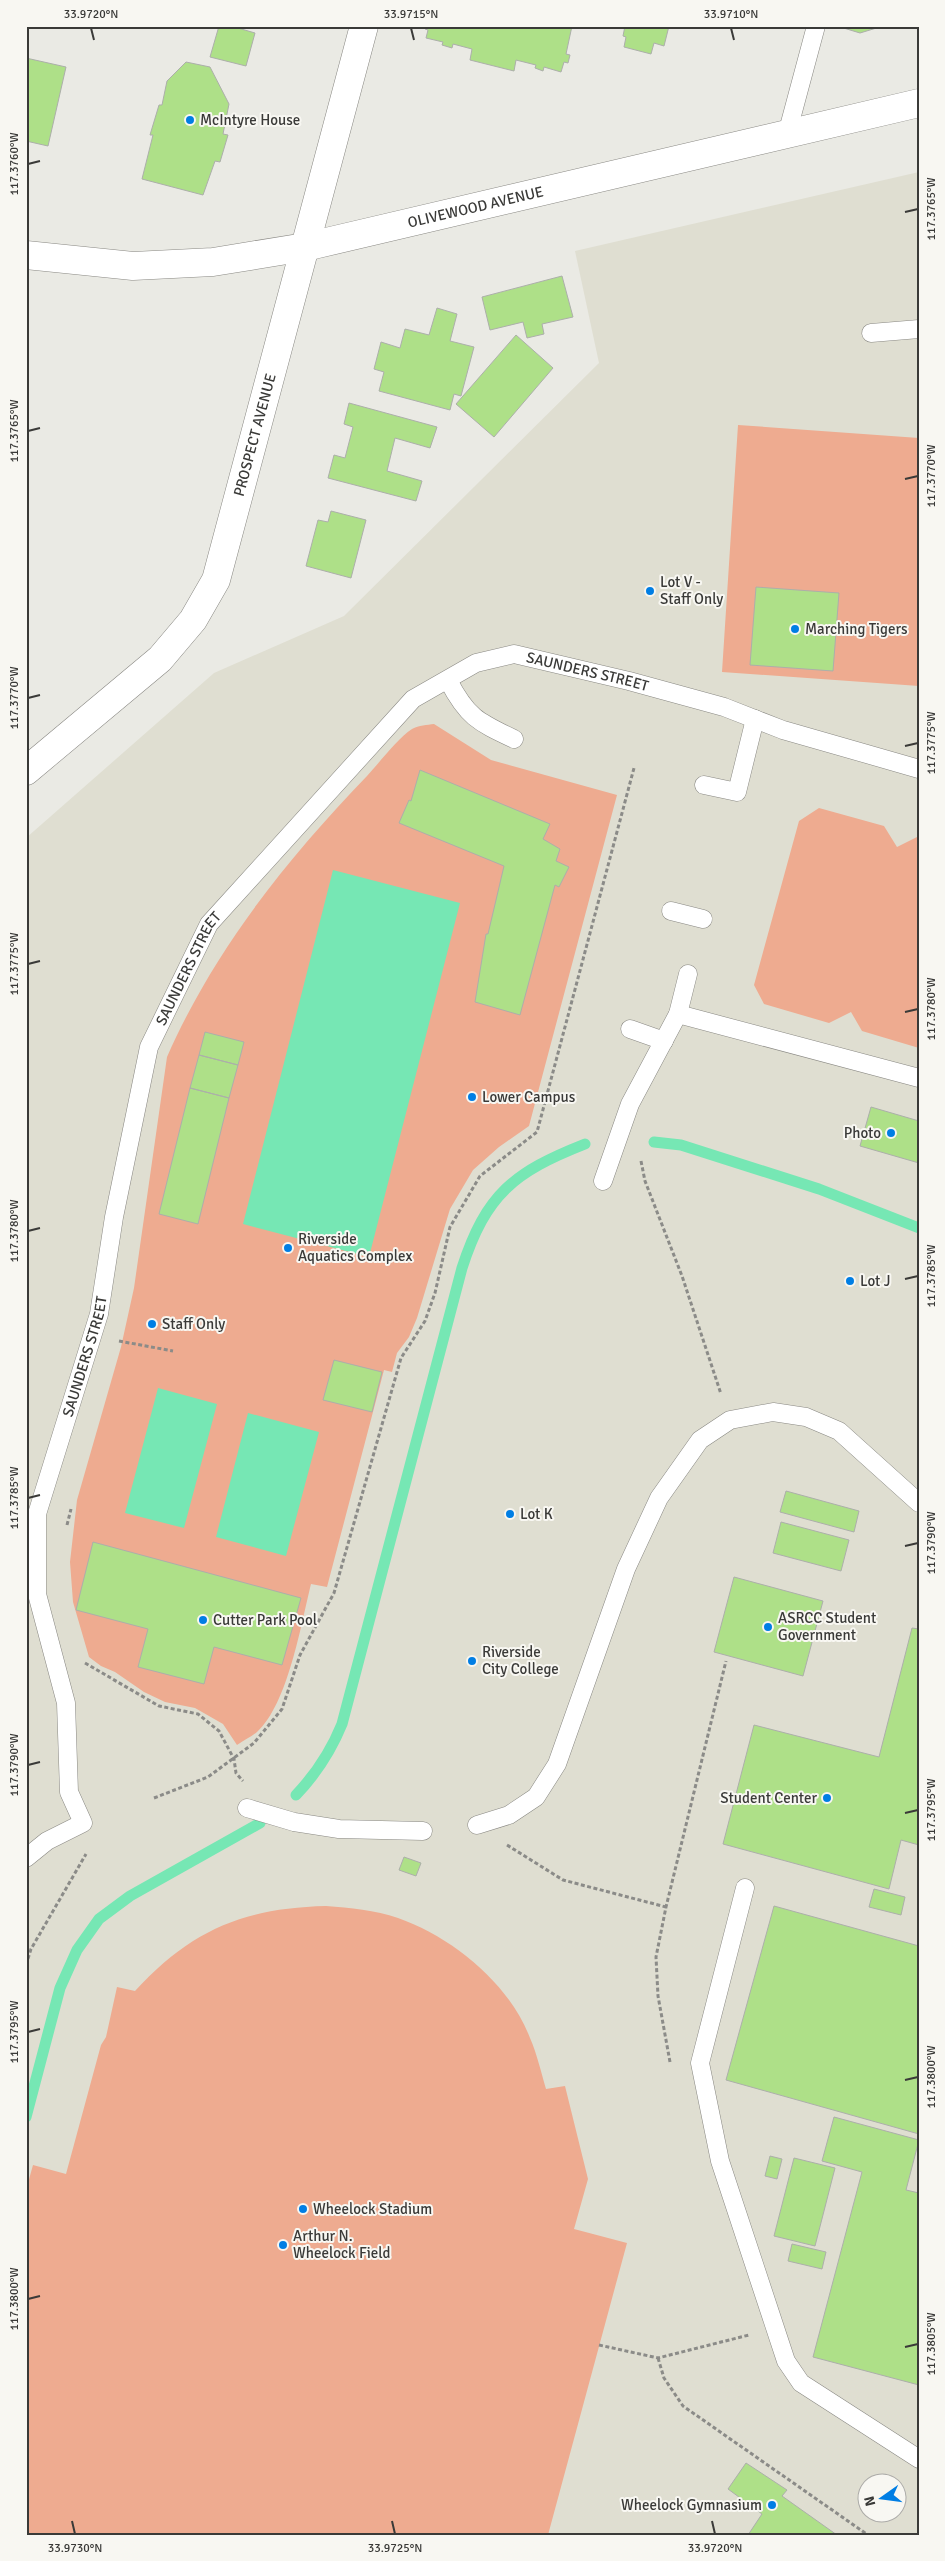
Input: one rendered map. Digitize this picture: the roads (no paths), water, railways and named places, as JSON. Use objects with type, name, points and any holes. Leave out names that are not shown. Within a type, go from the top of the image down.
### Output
[{"type":"main road","name":"PROSPECT AVENUE","points":[[26,771],[160,659],[193,620],[216,580],[364,26]]},
{"type":"main road","name":"OLIVEWOOD AVENUE","points":[[26,255],[133,266],[213,262],[305,247],[919,103]]},
{"type":"lane","points":[[787,134],[816,26]]},
{"type":"lane","points":[[871,333],[919,329]]},
{"type":"lane","name":"SAUNDERS STREET","points":[[26,1858],[47,1841],[83,1823],[68,1792],[66,1703],[37,1594],[37,1514],[99,1314],[114,1217],[149,1047],[209,924],[413,699],[476,663],[514,654],[646,685],[724,707],[783,730],[919,769]]},
{"type":"lane","points":[[448,680],[460,704],[480,723],[514,738]]},
{"type":"lane","points":[[704,785],[736,792],[755,719]]},
{"type":"lane","points":[[671,911],[703,919]]},
{"type":"lane","points":[[603,1181],[630,1104],[678,1014],[688,974]]},
{"type":"lane","points":[[678,1014],[919,1078]]},
{"type":"lane","points":[[630,1029],[664,1041]]},
{"type":"lane","points":[[477,1825],[509,1814],[536,1797],[557,1764],[626,1569],[659,1498],[700,1440],[730,1420],[773,1412],[806,1417],[839,1431],[919,1503]]},
{"type":"lane","points":[[247,1808],[294,1822],[339,1829],[423,1831]]},
{"type":"lane","points":[[745,1888],[700,2062],[720,2160],[786,2361],[801,2383],[919,2460]]},
{"type":"waterway","points":[[654,1142],[681,1145],[819,1189],[919,1228]]},
{"type":"waterway","points":[[296,1795],[322,1762],[342,1724],[462,1268],[471,1243],[481,1221],[506,1189],[521,1176],[539,1165],[585,1144]]},
{"type":"waterway","points":[[26,2117],[60,1988],[77,1950],[99,1919],[130,1896],[260,1823]]},
{"type":"place","name":"McIntyre House","points":[[190,120]]},
{"type":"place","name":"Lot V - Staff Only","points":[[650,591]]},
{"type":"place","name":"Marching Tigers","points":[[795,629]]},
{"type":"place","name":"Lower Campus","points":[[472,1097]]},
{"type":"place","name":"Photo","points":[[891,1133]]},
{"type":"place","name":"Riverside Aquatics Complex","points":[[288,1248]]},
{"type":"place","name":"Lot J","points":[[850,1281]]},
{"type":"place","name":"Staff Only","points":[[152,1324]]},
{"type":"place","name":"Lot K","points":[[510,1514]]},
{"type":"place","name":"Cutter Park Pool","points":[[203,1620]]},
{"type":"place","name":"ASRCC Student Government","points":[[768,1627]]},
{"type":"place","name":"Riverside City College","points":[[472,1661]]},
{"type":"place","name":"Student Center","points":[[827,1798]]},
{"type":"place","name":"Wheelock Stadium","points":[[303,2209]]},
{"type":"place","name":"Arthur N. Wheelock Field","points":[[283,2245]]},
{"type":"place","name":"Wheelock Gymnasium","points":[[772,2505]]}]
